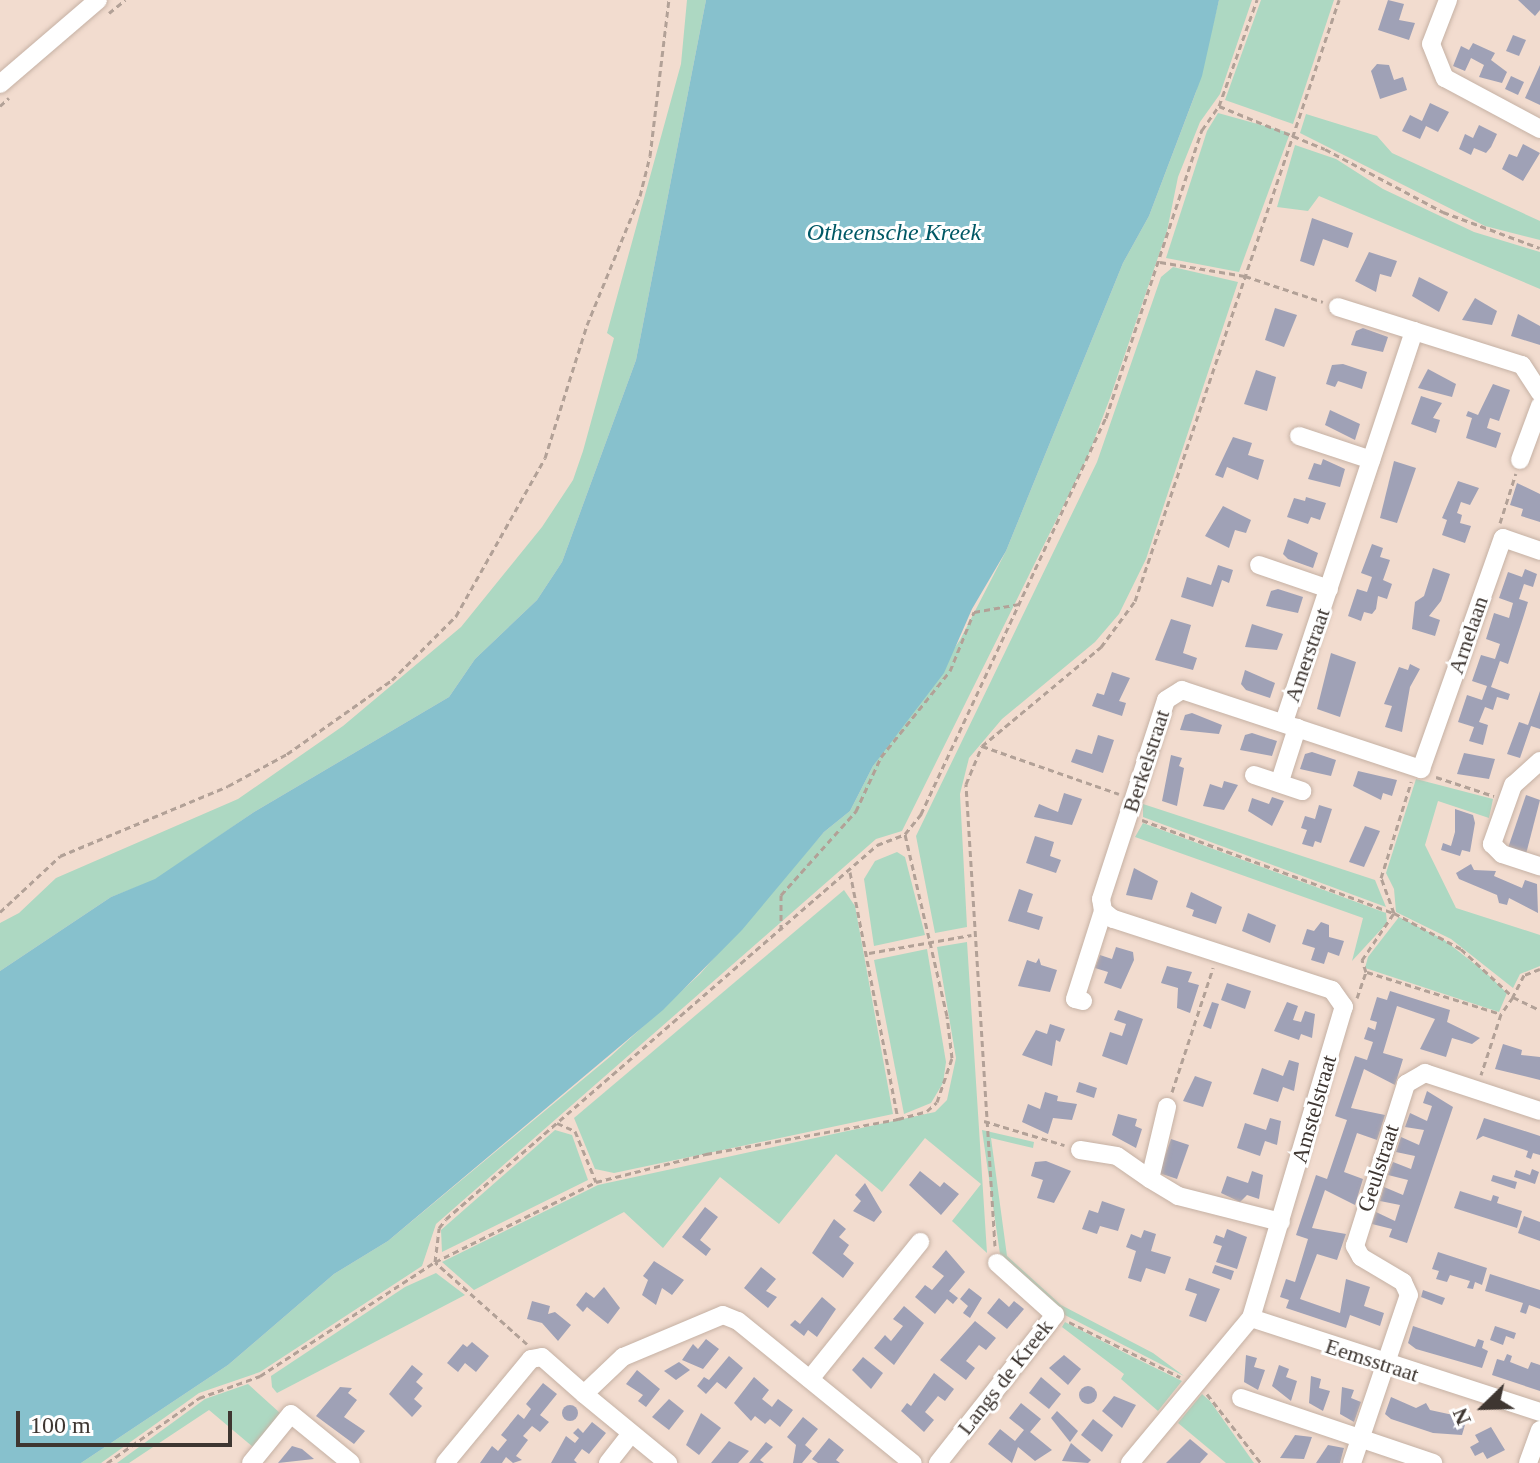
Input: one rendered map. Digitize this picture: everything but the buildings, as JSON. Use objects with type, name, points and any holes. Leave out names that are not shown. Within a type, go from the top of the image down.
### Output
[{"type":"street","points":[[0,84],[98,0]]},
{"type":"street","points":[[1448,0],[1431,44],[1445,78],[1540,129]]},
{"type":"street","points":[[1338,307],[1522,365],[1540,393]]},
{"type":"street","name":"Amerstraat","points":[[1290,725],[1329,589],[1414,331]]},
{"type":"street","points":[[1520,460],[1540,406]]},
{"type":"street","points":[[1299,436],[1371,460]]},
{"type":"street","points":[[1503,538],[1540,551]]},
{"type":"street","name":"Arnelaan","points":[[1418,768],[1503,538]]},
{"type":"street","name":"Amerstraat","points":[[1259,565],[1329,589]]},
{"type":"street","name":"Berkelstraat","points":[[1083,1001],[1075,999],[1103,911],[1101,899],[1172,692],[1182,690],[1418,768]]},
{"type":"street","points":[[1280,781],[1290,725]]},
{"type":"street","points":[[1540,761],[1505,799],[1492,844],[1502,854],[1540,866]]},
{"type":"street","points":[[1254,775],[1280,781],[1302,791]]},
{"type":"street","points":[[1103,911],[1113,919],[1341,996]]},
{"type":"street","name":"Amstelstraat","points":[[1251,1318],[1343,1012],[1341,996]]},
{"type":"street","name":"Geulstraat","points":[[1385,1365],[1408,1290],[1361,1257],[1355,1240],[1406,1084],[1419,1073],[1540,1111]]},
{"type":"street","points":[[1150,1179],[1167,1107]]},
{"type":"street","points":[[1080,1150],[1117,1156],[1178,1196],[1281,1222]]},
{"type":"street","points":[[810,1379],[920,1242]]},
{"type":"street","name":"Langs de Kreek","points":[[938,1463],[1055,1315],[997,1263]]},
{"type":"street","points":[[584,1394],[623,1357],[723,1315],[810,1379],[913,1463]]},
{"type":"street","points":[[1130,1463],[1251,1318]]},
{"type":"street","name":"Eemsstraat","points":[[1251,1318],[1385,1365],[1540,1412]]},
{"type":"street","points":[[445,1463],[520,1371],[542,1357],[668,1463]]},
{"type":"street","points":[[1352,1463],[1385,1365]]},
{"type":"street","points":[[1241,1398],[1433,1463]]},
{"type":"street","points":[[251,1463],[291,1414],[351,1463]]},
{"type":"street","points":[[1528,1463],[1540,1430]]},
{"type":"street","points":[[608,1463],[631,1434]]},
{"type":"path","points":[[0,912],[60,856],[228,786],[287,754],[392,680],[450,624],[545,458],[565,408],[587,325],[640,196],[650,156],[669,0]]},
{"type":"path","points":[[435,1262],[439,1228],[446,1219],[877,845],[905,834],[921,814],[1106,418],[1202,130],[1219,106],[1257,0]]},
{"type":"path","points":[[997,1263],[971,935],[966,784],[982,746],[1101,647],[1135,601],[1245,276],[1296,137],[1339,0]]},
{"type":"path","points":[[1219,106],[1296,137],[1443,212],[1540,248]]},
{"type":"path","points":[[1160,262],[1245,276],[1338,307]]},
{"type":"path","points":[[1503,538],[1499,525],[1520,460]]},
{"type":"path","points":[[781,930],[781,895],[856,811],[881,757],[950,671],[974,612],[1019,604]]},
{"type":"path","points":[[982,746],[1394,913],[1461,949],[1513,997],[1540,1010]]},
{"type":"path","points":[[1394,913],[1381,878],[1418,768],[1505,799]]},
{"type":"path","points":[[107,1463],[199,1398],[260,1376],[435,1262],[596,1182],[706,1154],[927,1111],[937,1102],[952,1058],[932,941],[905,834]]},
{"type":"path","points":[[850,870],[869,953],[898,1119]]},
{"type":"path","points":[[1341,996],[1356,1001],[1366,972],[1362,960],[1394,913]]},
{"type":"path","points":[[869,953],[971,935]]},
{"type":"path","points":[[1167,1107],[1218,952]]},
{"type":"path","points":[[1476,1090],[1501,1014],[1524,975],[1540,969]]},
{"type":"path","points":[[1366,972],[1501,1014]]},
{"type":"path","points":[[1530,1005],[1540,1004]]},
{"type":"path","points":[[984,1121],[1080,1150]]},
{"type":"path","points":[[557,1123],[575,1131],[596,1182]]},
{"type":"path","points":[[435,1262],[542,1357]]},
{"type":"path","points":[[1055,1315],[1195,1384],[1261,1463]]},
{"type":"green space","points":[[687,0],[706,0],[636,360],[562,562],[537,600],[475,659],[449,697],[254,812],[155,880],[111,897],[0,971],[0,923],[19,913],[56,878],[238,799],[343,726],[461,627],[542,527],[573,480],[583,451],[614,338],[607,333],[681,64]]},
{"type":"green space","points":[[1219,0],[1252,0],[1220,94],[1200,122],[1178,177],[1167,231],[1088,456],[902,831],[876,839],[436,1224],[422,1266],[260,1372],[199,1393],[101,1463],[81,1463],[228,1365],[334,1274],[388,1241],[611,1056],[700,974],[824,832],[850,811],[873,766],[960,640],[1006,551],[1123,263],[1149,216],[1196,92]]},
{"type":"green space","points":[[1261,0],[1334,0],[1293,124],[1225,100]]},
{"type":"green space","points":[[1218,113],[1290,133],[1239,272],[1166,258],[1207,131]]},
{"type":"green space","points":[[1306,114],[1377,136],[1392,153],[1540,221],[1540,240],[1485,226],[1300,133]]},
{"type":"green space","points":[[1295,145],[1336,159],[1383,189],[1474,232],[1540,252],[1540,289],[1319,196],[1308,211],[1277,207]]},
{"type":"green space","points":[[1173,267],[1238,282],[1146,559],[1119,614],[1095,642],[1002,719],[969,758],[960,794],[967,927],[935,933],[916,836],[1097,462],[1161,277]]},
{"type":"green space","points":[[1416,779],[1493,799],[1489,818],[1438,801],[1425,845],[1456,908],[1540,935],[1540,966],[1520,974],[1513,988],[1451,939],[1396,912],[1394,889],[1386,873]]},
{"type":"green space","points":[[1143,804],[1375,880],[1386,907],[1143,817]]},
{"type":"green space","points":[[1143,823],[1386,913],[1387,923],[1352,961],[1363,918],[1135,837]]},
{"type":"green space","points":[[897,852],[905,857],[925,935],[874,946],[864,879],[875,861]]},
{"type":"green space","points":[[844,890],[855,906],[893,1114],[614,1173],[595,1169],[574,1118]]},
{"type":"green space","points":[[1399,917],[1444,940],[1485,972],[1507,993],[1499,1012],[1365,968],[1368,957]]},
{"type":"green space","points":[[967,942],[987,1253],[952,1221],[981,1184],[925,1138],[882,1192],[836,1154],[779,1224],[720,1177],[663,1248],[624,1212],[474,1290],[442,1262],[598,1185],[935,1112],[947,1100],[956,1058],[937,947]]},
{"type":"green space","points":[[927,949],[946,1062],[943,1083],[931,1103],[904,1114],[874,960]]},
{"type":"green space","points":[[555,1130],[572,1135],[588,1180],[442,1252],[441,1230]]},
{"type":"green space","points":[[982,1130],[1034,1142],[1033,1148],[991,1138],[1007,1256],[1061,1305],[1153,1353],[1184,1376],[1057,1311],[1001,1261]]},
{"type":"green space","points":[[436,1273],[465,1295],[277,1393],[272,1387],[271,1376],[405,1287]]},
{"type":"green space","points":[[1065,1322],[1182,1381],[1158,1411],[1121,1379],[1124,1374],[1062,1327]]},
{"type":"green space","points":[[248,1384],[280,1413],[253,1447],[209,1410],[129,1463],[117,1463],[205,1399]]},
{"type":"green space","points":[[1202,1394],[1254,1463],[1226,1463],[1178,1423]]},
{"type":"water","name":"Otheensche Kreek","points":[[706,0],[1219,0],[1202,76],[1149,216],[1123,263],[1006,551],[972,609],[944,673],[873,766],[850,811],[824,832],[742,930],[663,1010],[388,1241],[334,1274],[228,1365],[81,1463],[0,1463],[0,971],[111,897],[155,879],[254,812],[449,697],[475,659],[537,600],[562,562],[636,360]]}]
